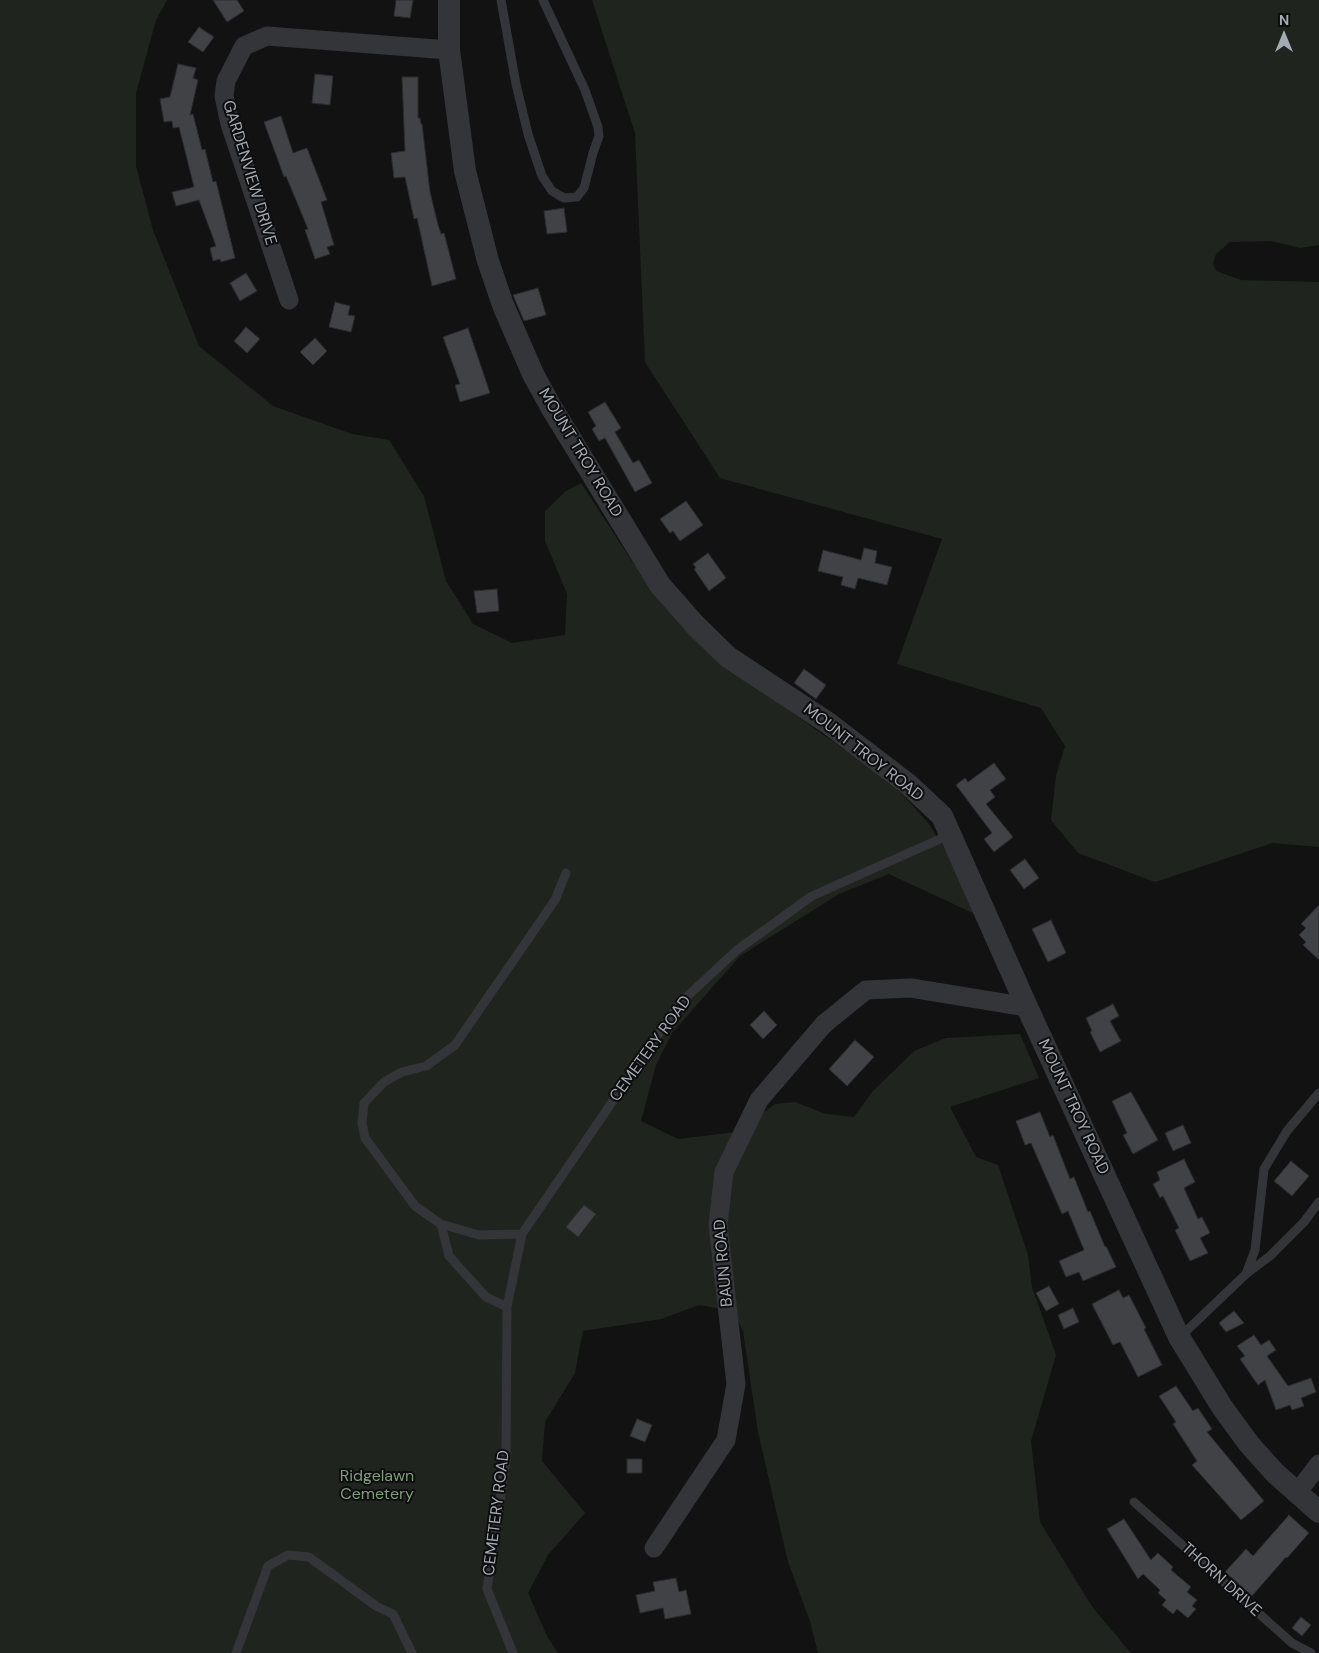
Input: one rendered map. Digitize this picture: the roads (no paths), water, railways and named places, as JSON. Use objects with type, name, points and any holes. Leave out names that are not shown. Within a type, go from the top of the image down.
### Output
[{"type":"street","name":"MOUNT TROY ROAD","points":[[449,0],[449,50],[465,171],[488,261],[502,305],[532,374],[660,585],[696,626],[728,657],[828,723],[909,785],[942,816],[1027,1007],[1180,1338],[1222,1407],[1244,1436],[1275,1472],[1319,1512]]},
{"type":"street","name":"GARDENVIEW DRIVE","points":[[288,300],[230,124],[224,96],[226,81],[244,46],[267,36],[449,50]]},
{"type":"street","name":"BAUN ROAD","points":[[654,1548],[726,1440],[736,1384],[718,1225],[724,1172],[759,1100],[824,1024],[866,990],[911,988],[1027,1007]]},
{"type":"street","points":[[1297,1493],[1319,1464]]},
{"type":"lane","points":[[501,0],[516,84],[528,134],[542,176],[552,191],[564,198],[577,197],[584,188],[599,136],[598,126],[585,90],[543,0]]},
{"type":"lane","name":"CEMETERY ROAD","points":[[513,1653],[487,1590],[506,1460],[507,1307],[522,1234],[679,1004],[736,950],[812,896],[950,835]]},
{"type":"lane","points":[[522,1234],[479,1235],[441,1224],[415,1206],[365,1138],[362,1123],[364,1103],[384,1082],[402,1072],[426,1066],[455,1045],[556,900],[566,873]]},
{"type":"lane","points":[[1246,1274],[1255,1250],[1264,1169],[1287,1131],[1319,1093]]},
{"type":"lane","points":[[1180,1338],[1246,1274],[1270,1256],[1304,1222],[1319,1202]]},
{"type":"lane","points":[[441,1224],[449,1256],[486,1296],[507,1307]]},
{"type":"lane","name":"THORN DRIVE","points":[[1134,1502],[1292,1644],[1311,1653]]},
{"type":"lane","points":[[236,1653],[268,1566],[288,1555],[309,1557],[376,1606],[393,1614],[412,1653]]},
{"type":"park label","name":"Ridgelawn Cemetery","points":[[377,1486]]}]
